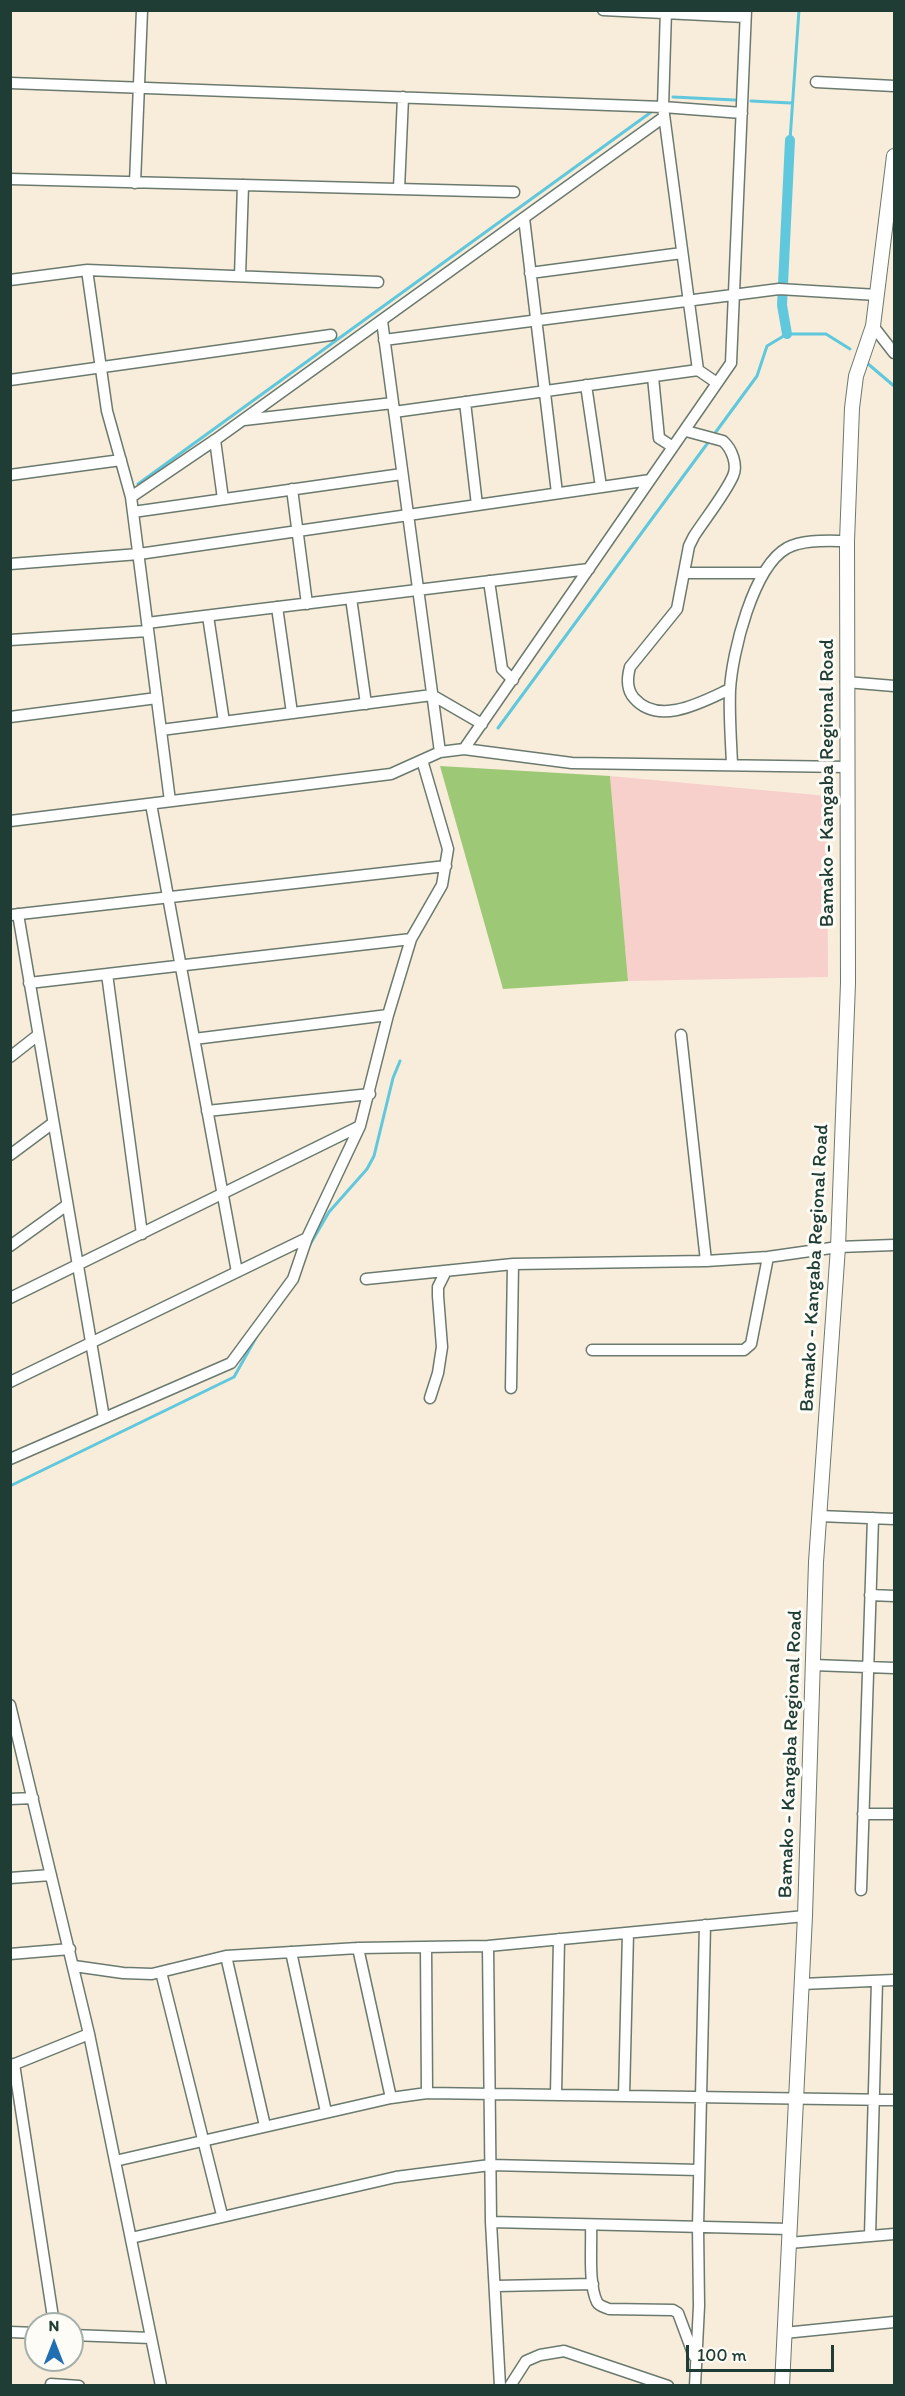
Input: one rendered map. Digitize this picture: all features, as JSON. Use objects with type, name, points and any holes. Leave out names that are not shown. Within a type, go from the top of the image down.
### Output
[{"type":"street","points":[[135,183],[142,10]]},
{"type":"street","points":[[464,749],[731,363],[746,14],[603,10]]},
{"type":"street","points":[[666,12],[664,112],[698,370]]},
{"type":"street","points":[[816,82],[894,86]]},
{"type":"street","points":[[10,83],[403,97],[664,112],[742,112]]},
{"type":"street","points":[[399,189],[403,97]]},
{"type":"street","points":[[131,497],[382,321],[524,218],[664,112]]},
{"type":"street","name":"Bamako - Kangaba Regional Road","points":[[782,2385],[805,1916],[819,1516],[838,1246],[848,983],[846,682],[847,541],[852,408],[858,372],[873,326],[894,156]]},
{"type":"street","points":[[10,179],[514,192]]},
{"type":"street","points":[[240,276],[243,185]]},
{"type":"street","points":[[524,218],[557,493]]},
{"type":"street","points":[[530,273],[682,253]]},
{"type":"street","points":[[87,270],[107,411],[131,497],[170,801]]},
{"type":"street","points":[[10,280],[87,270],[378,282]]},
{"type":"street","points":[[384,340],[779,289],[877,295]]},
{"type":"street","points":[[382,321],[440,752]]},
{"type":"street","points":[[873,326],[894,353]]},
{"type":"street","points":[[10,380],[331,335]]},
{"type":"street","points":[[242,421],[465,402],[698,370],[717,383]]},
{"type":"street","points":[[653,376],[659,438],[673,447]]},
{"type":"street","points":[[586,385],[602,487]]},
{"type":"street","points":[[465,402],[477,505]]},
{"type":"street","points":[[686,431],[723,441],[734,459],[734,475],[693,536],[677,609],[630,667],[627,680],[633,697],[641,705],[663,711],[691,707],[730,689]]},
{"type":"street","points":[[215,440],[223,499]]},
{"type":"street","points":[[10,475],[121,460]]},
{"type":"street","points":[[133,512],[402,474]]},
{"type":"street","points":[[10,564],[139,554],[651,480]]},
{"type":"street","points":[[292,489],[307,604]]},
{"type":"street","points":[[732,764],[730,689],[736,648],[744,618],[763,573],[775,557],[789,547],[809,542],[847,541]]},
{"type":"street","points":[[10,640],[148,627],[208,616],[589,568]]},
{"type":"street","points":[[685,573],[763,573]]},
{"type":"street","points":[[489,581],[502,669],[513,680]]},
{"type":"street","points":[[351,598],[366,704]]},
{"type":"street","points":[[277,607],[292,713]]},
{"type":"street","points":[[208,616],[224,722]]},
{"type":"street","points":[[846,682],[894,686]]},
{"type":"street","points":[[161,730],[432,695],[482,724]]},
{"type":"street","points":[[10,717],[157,698]]},
{"type":"street","points":[[10,821],[391,774],[440,752],[464,749],[572,763],[848,767]]},
{"type":"street","points":[[10,1459],[231,1363],[293,1279],[307,1238],[360,1126],[370,1094],[387,1015],[411,939],[442,885],[448,849],[422,760]]},
{"type":"street","points":[[151,804],[237,1272]]},
{"type":"street","points":[[104,1419],[29,983],[14,915],[446,866]]},
{"type":"street","points":[[29,983],[411,939]]},
{"type":"street","points":[[107,974],[142,1234]]},
{"type":"street","points":[[194,1039],[387,1015]]},
{"type":"street","points":[[10,1057],[38,1035]]},
{"type":"street","points":[[681,1035],[706,1261]]},
{"type":"street","points":[[207,1111],[370,1094]]},
{"type":"street","points":[[10,1155],[53,1123]]},
{"type":"street","points":[[12,1295],[142,1234],[360,1126]]},
{"type":"street","points":[[10,1246],[68,1205]]},
{"type":"street","points":[[10,1382],[307,1238]]},
{"type":"street","points":[[366,1279],[513,1264],[706,1261],[768,1257],[838,1246],[894,1245]]},
{"type":"street","points":[[592,1350],[744,1350],[751,1344],[768,1257]]},
{"type":"street","points":[[511,1388],[513,1264]]},
{"type":"street","points":[[430,1398],[441,1360],[438,1287],[446,1271]]},
{"type":"street","points":[[819,1516],[894,1519]]},
{"type":"street","points":[[861,1890],[873,1518]]},
{"type":"street","points":[[870,1595],[894,1596]]},
{"type":"street","points":[[813,1665],[894,1668]]},
{"type":"street","points":[[10,1705],[13,1725],[74,1966],[161,2385]]},
{"type":"street","points":[[10,1799],[33,1797]]},
{"type":"street","points":[[863,1814],[894,1814]]},
{"type":"street","points":[[10,1878],[51,1875]]},
{"type":"street","points":[[74,1966],[141,1975],[226,1956],[358,1948],[488,1946],[805,1916]]},
{"type":"street","points":[[695,2385],[699,2306],[698,2227],[705,1925]]},
{"type":"street","points":[[624,2096],[628,1933]]},
{"type":"street","points":[[556,2095],[559,1939]]},
{"type":"street","points":[[488,1946],[491,2222],[500,2385]]},
{"type":"street","points":[[426,1947],[427,2093]]},
{"type":"street","points":[[358,1948],[391,2098]]},
{"type":"street","points":[[10,1954],[70,1949]]},
{"type":"street","points":[[291,1952],[326,2112]]},
{"type":"street","points":[[226,1956],[265,2126]]},
{"type":"street","points":[[161,1972],[222,2215]]},
{"type":"street","points":[[802,1984],[894,1980]]},
{"type":"street","points":[[870,2236],[877,1981]]},
{"type":"street","points":[[52,2312],[12,2065],[89,2034]]},
{"type":"street","points":[[115,2161],[326,2112],[427,2093],[894,2100]]},
{"type":"street","points":[[130,2238],[396,2176],[490,2165],[699,2170]]},
{"type":"street","points":[[491,2222],[698,2227],[789,2236],[894,2234]]},
{"type":"street","points":[[591,2225],[593,2284],[597,2302],[601,2307],[673,2310],[678,2313],[696,2362]]},
{"type":"street","points":[[496,2286],[593,2284]]},
{"type":"street","points":[[784,2333],[894,2322]]},
{"type":"street","points":[[84,2335],[151,2338]]},
{"type":"street","points":[[510,2385],[526,2361],[540,2355],[564,2351],[668,2385]]},
{"type":"street","points":[[51,2384],[79,2385]]},
{"type":"shaded area","points":[[610,776],[827,796],[828,977],[628,981]]},
{"type":"green space","points":[[440,766],[610,776],[628,981],[503,989]]},
{"type":"waterway","points":[[790,140],[799,10]]},
{"type":"waterway","points":[[673,97],[735,100]]},
{"type":"waterway","points":[[751,101],[791,103]]},
{"type":"waterway","points":[[138,484],[654,110]]},
{"type":"waterway","points":[[787,334],[782,305],[790,140]]},
{"type":"waterway","points":[[498,728],[757,376],[767,346],[787,334],[826,334],[850,349]]},
{"type":"waterway","points":[[867,363],[894,386]]},
{"type":"waterway","points":[[308,1248],[329,1212],[367,1169],[374,1156],[393,1078],[400,1061]]},
{"type":"waterway","points":[[10,1486],[234,1377],[257,1336]]}]
